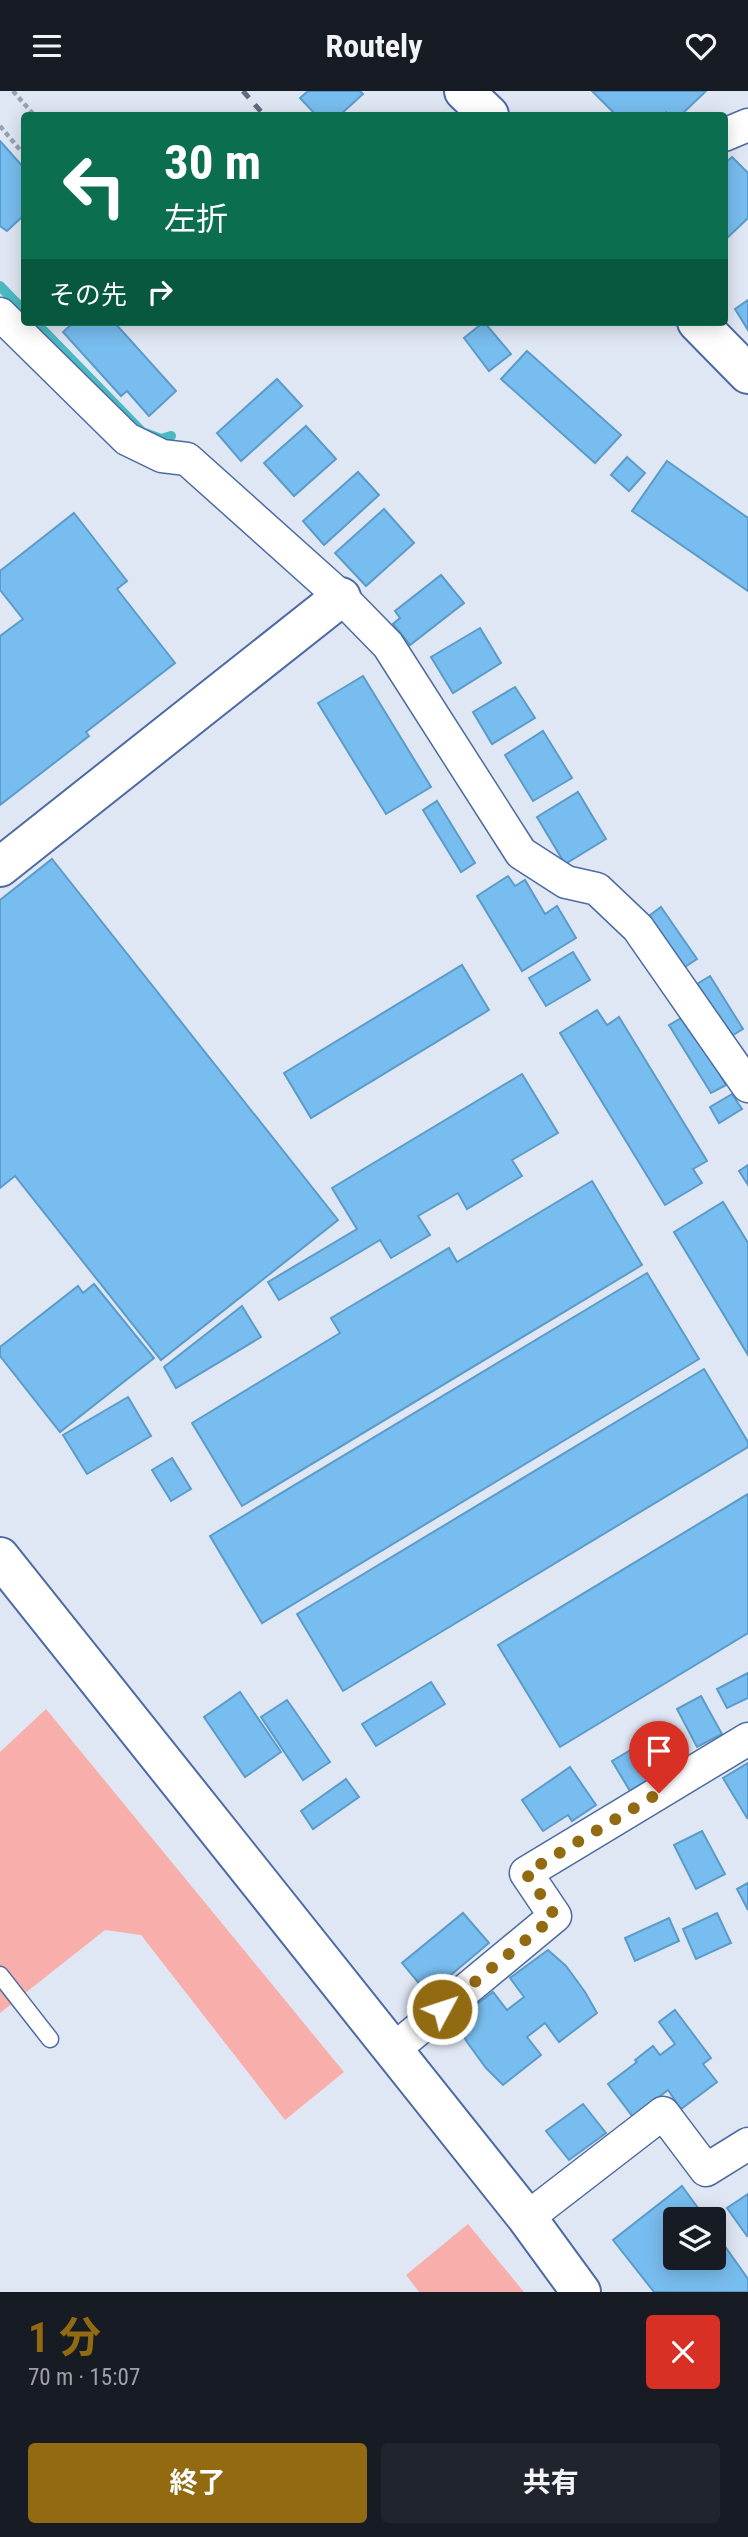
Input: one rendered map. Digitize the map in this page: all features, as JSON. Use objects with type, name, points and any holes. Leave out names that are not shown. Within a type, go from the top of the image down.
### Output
[{"type":"street","points":[[464,91],[486,112]]},
{"type":"street","points":[[728,133],[748,125]]},
{"type":"street","points":[[0,314],[127,439],[162,456],[187,459],[341,597],[388,645],[522,853],[566,882],[597,889],[638,928],[748,1086]]},
{"type":"street","points":[[701,326],[748,374]]},
{"type":"street","points":[[0,867],[341,597]]},
{"type":"street","points":[[0,1557],[527,2218],[581,2292]]},
{"type":"street","points":[[391,2050],[555,1916],[526,1873],[748,1739]]},
{"type":"street","points":[[527,2218],[663,2113],[706,2170],[748,2144]]},
{"type":"lane","points":[[0,1975],[50,2039]]},
{"type":"path","points":[[13,91],[31,112]]},
{"type":"path","points":[[0,126],[21,151]]},
{"type":"shaded area","points":[[46,1709],[344,2072],[285,2120],[141,1935],[105,1930],[0,2013],[0,1752]]},
{"type":"shaded area","points":[[468,2224],[524,2292],[419,2292],[406,2275]]},
{"type":"building","points":[[308,91],[360,91],[363,94],[343,112],[313,112],[300,98]]},
{"type":"building","points":[[592,91],[706,91],[684,112],[613,112]]},
{"type":"building","points":[[0,141],[21,165],[21,218],[7,231],[0,226]]},
{"type":"building","points":[[732,157],[748,173],[748,218],[728,237],[728,160]]},
{"type":"building","points":[[748,300],[748,330],[735,309]]},
{"type":"building","points":[[70,326],[118,326],[176,391],[149,416],[127,391],[121,396],[63,332]]},
{"type":"building","points":[[479,326],[487,326],[511,354],[489,371],[464,338]]},
{"type":"building","points":[[527,351],[621,435],[595,463],[501,379]]},
{"type":"building","points":[[277,379],[302,406],[241,461],[217,433]]},
{"type":"building","points":[[306,426],[336,459],[294,496],[264,463]]},
{"type":"building","points":[[627,457],[645,473],[629,491],[611,475]]},
{"type":"building","points":[[667,461],[748,518],[748,591],[632,511]]},
{"type":"building","points":[[358,472],[379,495],[324,545],[303,521]]},
{"type":"building","points":[[384,509],[414,543],[366,586],[335,553]]},
{"type":"building","points":[[74,513],[127,581],[117,589],[175,663],[86,732],[89,736],[0,805],[0,636],[23,619],[0,590],[0,571]]},
{"type":"building","points":[[441,575],[464,603],[410,645],[393,624],[400,618],[395,611]]},
{"type":"building","points":[[480,628],[501,663],[453,693],[431,657]]},
{"type":"building","points":[[363,676],[431,787],[386,814],[318,703]]},
{"type":"building","points":[[515,687],[535,718],[492,744],[473,712]]},
{"type":"building","points":[[543,731],[572,778],[533,801],[505,755]]},
{"type":"building","points":[[578,792],[606,839],[565,864],[537,817]]},
{"type":"building","points":[[437,801],[475,863],[461,872],[423,810]]},
{"type":"building","points":[[52,859],[338,1220],[161,1360],[15,1176],[0,1188],[0,900]]},
{"type":"building","points":[[508,876],[515,886],[525,880],[545,914],[557,906],[576,938],[522,971],[477,896]]},
{"type":"building","points":[[661,907],[697,959],[685,967],[649,916]]},
{"type":"building","points":[[573,952],[590,980],[546,1006],[529,978]]},
{"type":"building","points":[[462,965],[489,1010],[311,1118],[284,1073]]},
{"type":"building","points":[[710,976],[743,1029],[730,1037],[697,984]]},
{"type":"building","points":[[597,1010],[607,1025],[619,1017],[707,1161],[693,1169],[702,1183],[665,1205],[560,1033]]},
{"type":"building","points":[[685,1016],[726,1085],[711,1093],[669,1025]]},
{"type":"building","points":[[522,1074],[558,1133],[512,1160],[522,1176],[467,1209],[458,1193],[418,1216],[430,1235],[391,1258],[380,1240],[279,1300],[268,1282],[357,1229],[332,1188]]},
{"type":"building","points":[[732,1094],[742,1109],[719,1123],[710,1107]]},
{"type":"building","points":[[748,1165],[748,1185],[739,1171]]},
{"type":"building","points":[[592,1181],[642,1265],[242,1506],[192,1423],[340,1333],[331,1318],[449,1248],[457,1262]]},
{"type":"building","points":[[723,1202],[748,1243],[748,1355],[674,1232]]},
{"type":"building","points":[[647,1273],[699,1359],[262,1623],[210,1536]]},
{"type":"building","points":[[94,1284],[154,1358],[60,1432],[0,1356],[0,1347],[78,1286],[83,1293]]},
{"type":"building","points":[[242,1306],[261,1337],[176,1388],[164,1367]]},
{"type":"building","points":[[704,1369],[748,1442],[748,1447],[343,1691],[297,1614]]},
{"type":"building","points":[[128,1397],[151,1436],[87,1474],[63,1435]]},
{"type":"building","points":[[172,1458],[191,1489],[171,1501],[152,1470]]},
{"type":"building","points":[[748,1494],[748,1633],[560,1747],[498,1645]]},
{"type":"building","points":[[748,1673],[748,1698],[727,1708],[717,1689]]},
{"type":"building","points":[[431,1682],[445,1704],[376,1746],[362,1724]]},
{"type":"building","points":[[240,1692],[281,1752],[245,1777],[204,1717]]},
{"type":"building","points":[[701,1696],[722,1734],[697,1747],[677,1709]]},
{"type":"building","points":[[287,1700],[330,1762],[303,1780],[261,1717]]},
{"type":"building","points":[[661,1732],[679,1761],[630,1791],[612,1761]]},
{"type":"building","points":[[748,1763],[748,1817],[747,1818],[723,1778]]},
{"type":"building","points":[[570,1767],[596,1805],[572,1821],[568,1815],[543,1831],[522,1800]]},
{"type":"building","points":[[346,1779],[359,1797],[313,1829],[301,1811]]},
{"type":"building","points":[[702,1831],[725,1874],[696,1889],[674,1845]]},
{"type":"building","points":[[748,1883],[748,1910],[737,1889]]},
{"type":"building","points":[[463,1913],[489,1943],[428,1994],[402,1963]]},
{"type":"building","points":[[717,1913],[731,1943],[696,1959],[683,1929]]},
{"type":"building","points":[[669,1918],[679,1941],[635,1961],[625,1938]]},
{"type":"building","points":[[548,1950],[566,1966],[597,2013],[559,2042],[545,2023],[527,2037],[541,2055],[503,2085],[486,2068],[455,2021],[493,1992],[507,2010],[524,1997],[510,1978]]},
{"type":"building","points":[[675,2010],[711,2058],[703,2064],[717,2082],[681,2109],[668,2090],[633,2117],[608,2084],[653,2046],[660,2055],[675,2044],[659,2022]]},
{"type":"building","points":[[583,2104],[606,2133],[569,2160],[546,2131]]},
{"type":"building","points":[[682,2186],[697,2207],[663,2207],[663,2270],[726,2270],[726,2248],[748,2279],[748,2292],[654,2292],[613,2240]]},
{"type":"building","points":[[748,2194],[748,2235],[747,2236],[727,2208]]},
{"type":"waterway","points":[[0,286],[21,308]]},
{"type":"waterway","points":[[39,326],[142,432],[161,439],[171,436]]},
{"type":"railway","points":[[243,91],[261,112]]},
{"type":"route","points":[[442,2009],[555,1916],[526,1873],[659,1793]]}]
